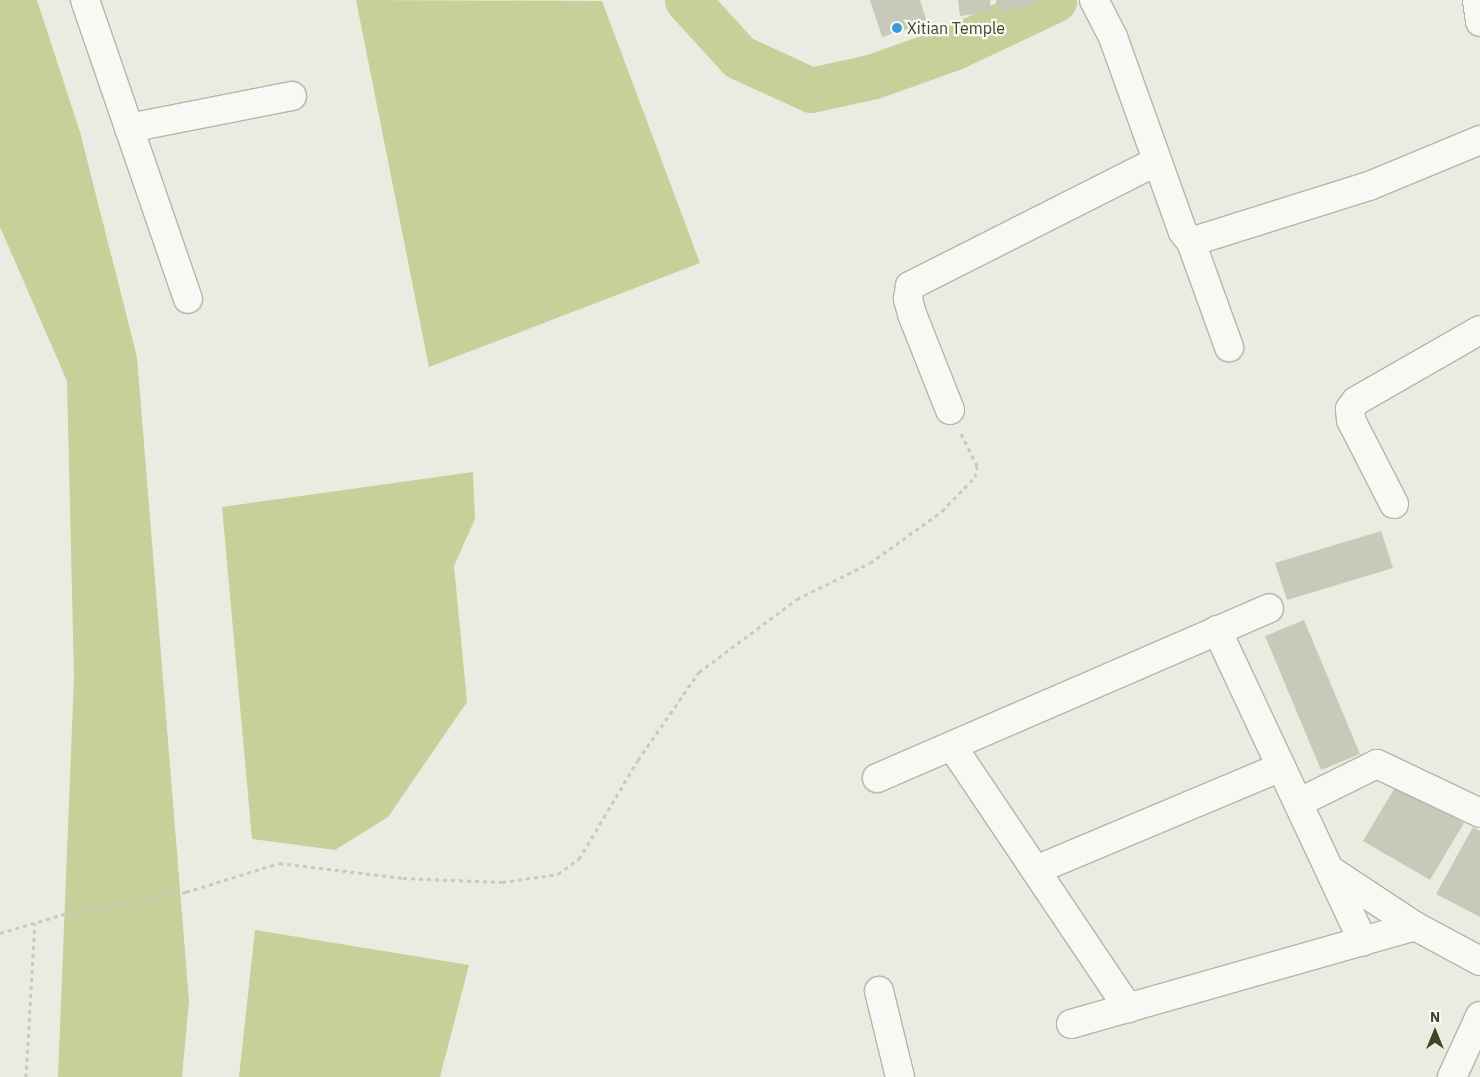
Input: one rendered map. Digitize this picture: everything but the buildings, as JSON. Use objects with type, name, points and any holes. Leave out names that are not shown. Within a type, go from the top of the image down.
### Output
[{"type":"street","points":[[85,0],[188,299]]},
{"type":"street","points":[[1094,0],[1113,37],[1183,232],[1191,242],[1229,347]]},
{"type":"street","points":[[1477,0],[1480,22]]},
{"type":"street","points":[[129,128],[292,96]]},
{"type":"street","points":[[1191,242],[1369,186],[1480,140]]},
{"type":"street","points":[[950,410],[912,314],[908,299],[910,286],[1157,160]]},
{"type":"street","points":[[1394,504],[1351,420],[1350,409],[1356,401],[1480,330]]},
{"type":"street","points":[[877,778],[1269,608]]},
{"type":"street","points":[[1217,630],[1363,941]]},
{"type":"street","points":[[952,746],[1128,1008]]},
{"type":"street","points":[[1298,803],[1377,764],[1480,813]]},
{"type":"street","points":[[1036,870],[1281,767]]},
{"type":"street","points":[[1330,870],[1415,926],[1480,961]]},
{"type":"street","points":[[1071,1024],[1415,926]]},
{"type":"street","points":[[879,991],[900,1077]]},
{"type":"street","points":[[1452,1077],[1480,1016]]},
{"type":"path","points":[[0,933],[64,914],[186,892],[279,863],[403,878],[502,882],[558,874],[579,859],[638,760],[699,672],[797,599],[870,563],[942,511],[975,478],[977,466],[950,410]]},
{"type":"path","points":[[26,1077],[35,922]]},
{"type":"shaded area","points":[[0,0],[37,0],[80,132],[137,357],[189,1001],[182,1077],[58,1077],[74,677],[67,381],[0,227]]},
{"type":"shaded area","points":[[356,0],[602,1],[700,263],[429,367]]},
{"type":"shaded area","points":[[473,472],[475,519],[454,566],[467,702],[388,817],[335,850],[252,839],[222,507]]},
{"type":"shaded area","points":[[255,930],[469,965],[440,1077],[239,1077]]},
{"type":"waterway","points":[[687,0],[739,57],[811,90],[874,76],[955,47],[1054,0]]},
{"type":"place","name":"Xitian Temple","points":[[897,28]]}]
